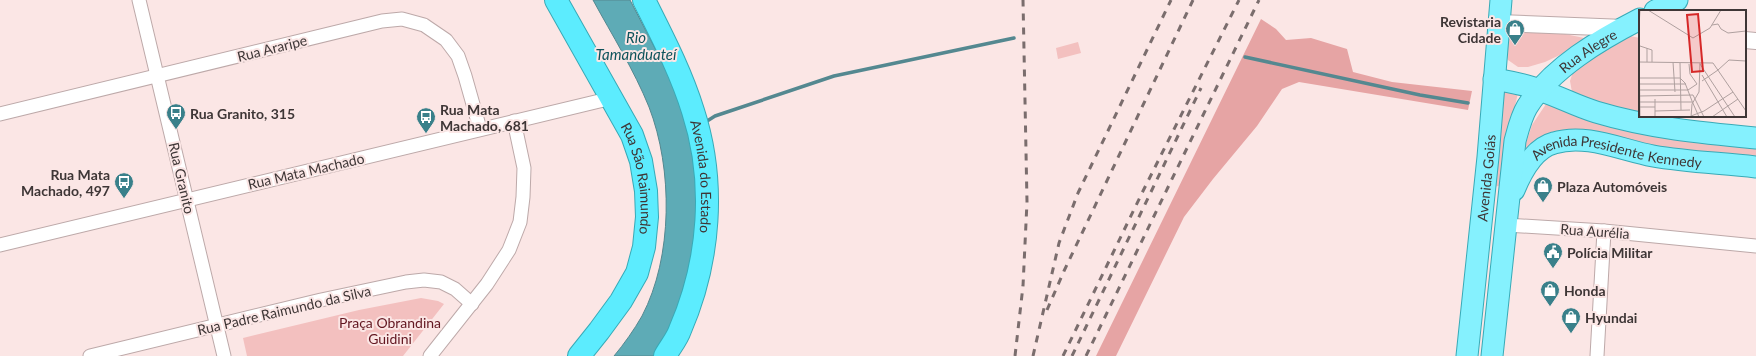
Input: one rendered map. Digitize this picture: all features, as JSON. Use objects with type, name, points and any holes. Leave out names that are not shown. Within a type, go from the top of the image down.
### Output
[{"type":"highway","name":"Rua São Raimundo","points":[[556,0],[632,135],[640,161],[646,191],[647,217],[644,247],[636,273],[621,300],[579,356]]},
{"type":"highway","name":"Avenida do Estado","points":[[644,0],[678,70],[693,110],[702,142],[707,194],[707,231],[702,260],[680,331],[665,356]]},
{"type":"main road","name":"Avenida Goiás","points":[[1467,356],[1488,157],[1501,0]]},
{"type":"main road","points":[[1657,10],[1677,0]]},
{"type":"main road","name":"Rua Alegre","points":[[1540,90],[1586,51],[1634,25]]},
{"type":"main road","name":"Avenida Presidente Kennedy","points":[[1494,79],[1524,85],[1540,90],[1573,105],[1632,122],[1680,131],[1756,138]]},
{"type":"main road","name":"Avenida Goiás","points":[[1492,356],[1518,129],[1524,113],[1540,90]]},
{"type":"main road","name":"Avenida Presidente Kennedy","points":[[1507,215],[1519,179],[1527,165],[1539,152],[1552,143],[1572,140],[1589,141],[1653,156],[1756,167]]},
{"type":"main road","points":[[1488,157],[1489,218],[1494,223],[1507,215]]},
{"type":"street","name":"Rua Granito","points":[[139,0],[188,199],[224,356]]},
{"type":"street","name":"Rua Araripe","points":[[0,114],[382,21],[402,19],[424,25],[446,40],[458,56],[480,130]]},
{"type":"street","points":[[1499,23],[1634,25]]},
{"type":"street","points":[[1746,40],[1756,41]]},
{"type":"street","name":"Rua Mata Machado","points":[[0,244],[612,98]]},
{"type":"street","points":[[430,356],[488,284],[509,250],[520,222],[524,168],[514,121]]},
{"type":"street","name":"Rua Aurélia","points":[[1507,215],[1604,231],[1756,246]]},
{"type":"street","points":[[1597,356],[1604,231]]},
{"type":"street","name":"Rua Padre Raimundo da Silva","points":[[90,356],[322,300],[406,282],[424,280],[441,282],[455,289],[472,304]]},
{"type":"green space","points":[[1509,28],[1537,28],[1584,38],[1578,45],[1545,62],[1528,67],[1518,67],[1508,60],[1506,51]]},
{"type":"green space","points":[[1630,36],[1639,38],[1639,116],[1594,105],[1572,92],[1570,81],[1574,69],[1617,39]]},
{"type":"green space","points":[[1078,42],[1081,53],[1058,59],[1056,48]]},
{"type":"green space","points":[[1509,90],[1518,93],[1507,141],[1502,185],[1494,187],[1501,93]]},
{"type":"green space","points":[[1546,104],[1654,132],[1756,143],[1756,162],[1656,149],[1527,149],[1525,146],[1532,125]]},
{"type":"green space","name":"Praça Obrandina Guidini","points":[[421,298],[438,301],[444,304],[403,356],[247,356],[243,338],[359,310]]},
{"type":"shaded area","points":[[1261,19],[1276,29],[1286,40],[1311,38],[1347,49],[1353,72],[1392,82],[1472,91],[1468,110],[1299,82],[1282,89],[1257,126],[1184,217],[1116,356],[1096,356]]},
{"type":"water","name":"Rio Tamanduateí","points":[[593,0],[630,0],[679,95],[698,169],[698,237],[671,331],[655,356],[614,356],[629,337],[642,316],[652,293],[660,267],[666,213],[666,185],[662,158],[657,131],[643,93],[630,66]]},
{"type":"waterway","points":[[704,123],[715,116],[834,76],[1014,38]]},
{"type":"waterway","points":[[1245,57],[1420,95],[1468,103]]},
{"type":"railway","points":[[1015,356],[1023,286],[1027,202],[1023,0]]},
{"type":"railway","points":[[1033,356],[1059,243],[1078,193],[1171,0]]},
{"type":"railway","points":[[1047,310],[1064,271],[1193,0]]},
{"type":"railway","points":[[1063,356],[1143,191],[1239,0]]},
{"type":"railway","points":[[1086,356],[1259,0]]},
{"type":"railway","points":[[1072,356],[1201,88]]},
{"type":"place","name":"Revistaria Cidade","points":[[1515,46]]},
{"type":"place","name":"Rua Granito, 315","points":[[176,130]]},
{"type":"place","name":"Rua Mata Machado, 681","points":[[426,134]]},
{"type":"place","name":"Rua Mata Machado, 497","points":[[124,199]]},
{"type":"place","name":"Plaza Automóveis","points":[[1543,203]]},
{"type":"place","name":"Polícia Militar","points":[[1553,269]]},
{"type":"place","name":"Honda","points":[[1550,307]]},
{"type":"place","name":"Hyundai","points":[[1571,334]]}]
